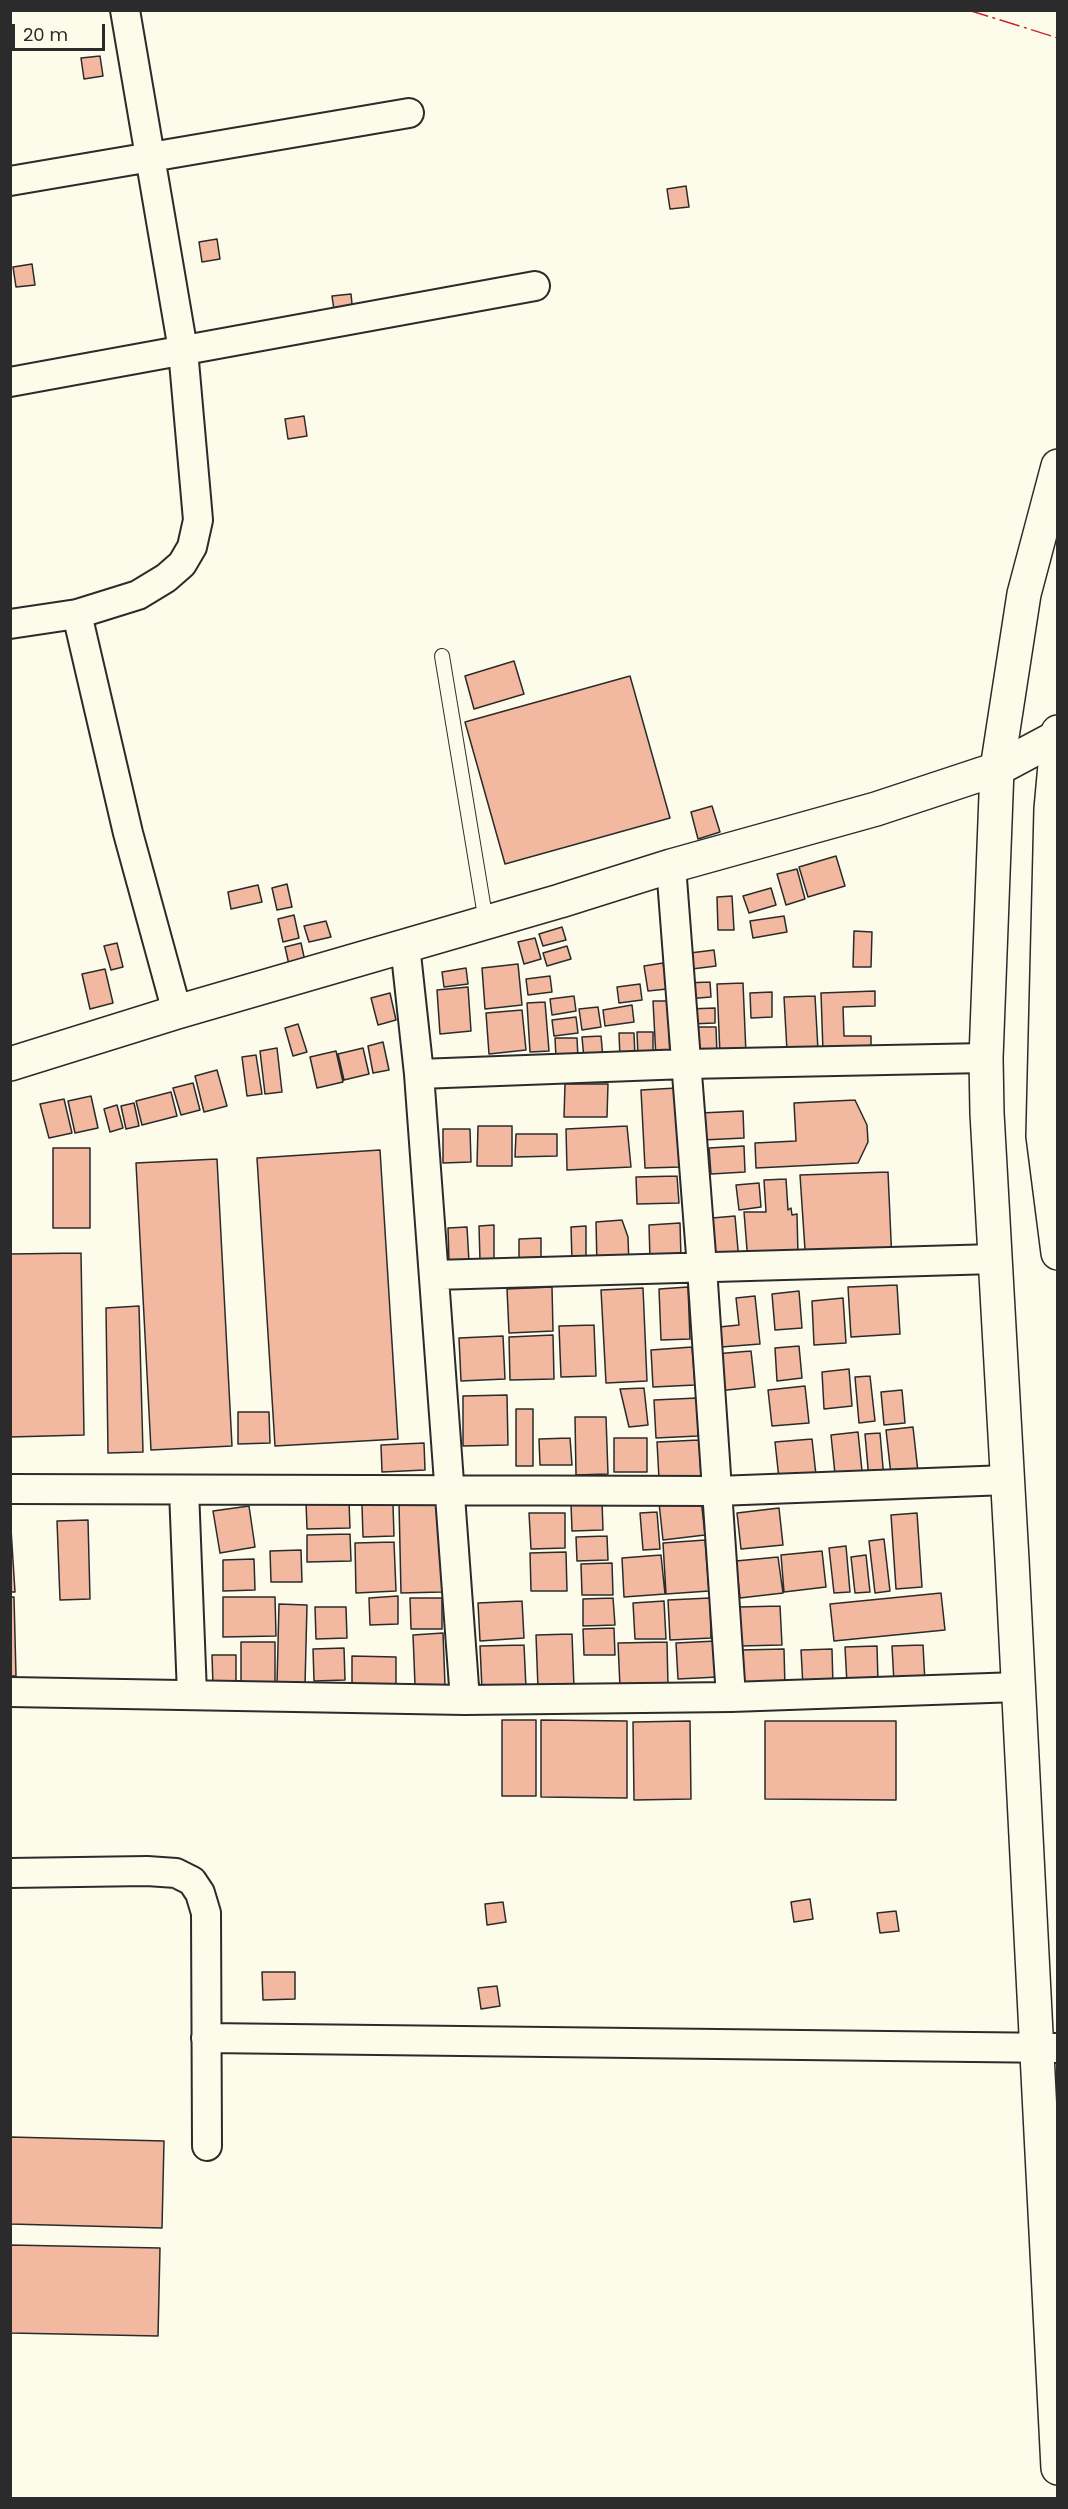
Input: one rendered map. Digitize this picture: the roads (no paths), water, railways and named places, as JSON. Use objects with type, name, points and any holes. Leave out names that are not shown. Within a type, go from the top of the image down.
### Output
[{"type":"main road","points":[[1058,466],[1024,594],[997,770],[986,1058],[1018,1687],[1047,2048],[1058,2468]]},
{"type":"main road","points":[[1058,732],[1051,809],[1043,1136],[1058,1253]]},
{"type":"main road","points":[[10,1064],[177,1012],[671,866],[876,809],[997,770],[1057,737]]},
{"type":"street","points":[[10,624],[77,614],[138,595],[166,578],[182,564],[192,547],[198,520],[183,350],[125,10]]},
{"type":"street","points":[[10,181],[409,113]]},
{"type":"street","points":[[10,382],[535,286]]},
{"type":"street","points":[[77,614],[128,833],[177,1012]]},
{"type":"street","points":[[671,866],[702,1268],[731,1697]]},
{"type":"street","points":[[405,945],[419,1074],[465,1700]]},
{"type":"street","points":[[419,1074],[686,1064],[986,1058]]},
{"type":"street","points":[[434,1275],[995,1259]]},
{"type":"street","points":[[10,1489],[717,1491],[1007,1480]]},
{"type":"street","points":[[184,1490],[192,1694]]},
{"type":"street","points":[[10,1692],[465,1700],[731,1697],[1018,1687]]},
{"type":"street","points":[[10,1873],[147,1871],[176,1873],[192,1881],[200,1893],[206,1913],[207,2146]]},
{"type":"street","points":[[206,2038],[1047,2048]]},
{"type":"lane","points":[[442,656],[486,922]]}]
